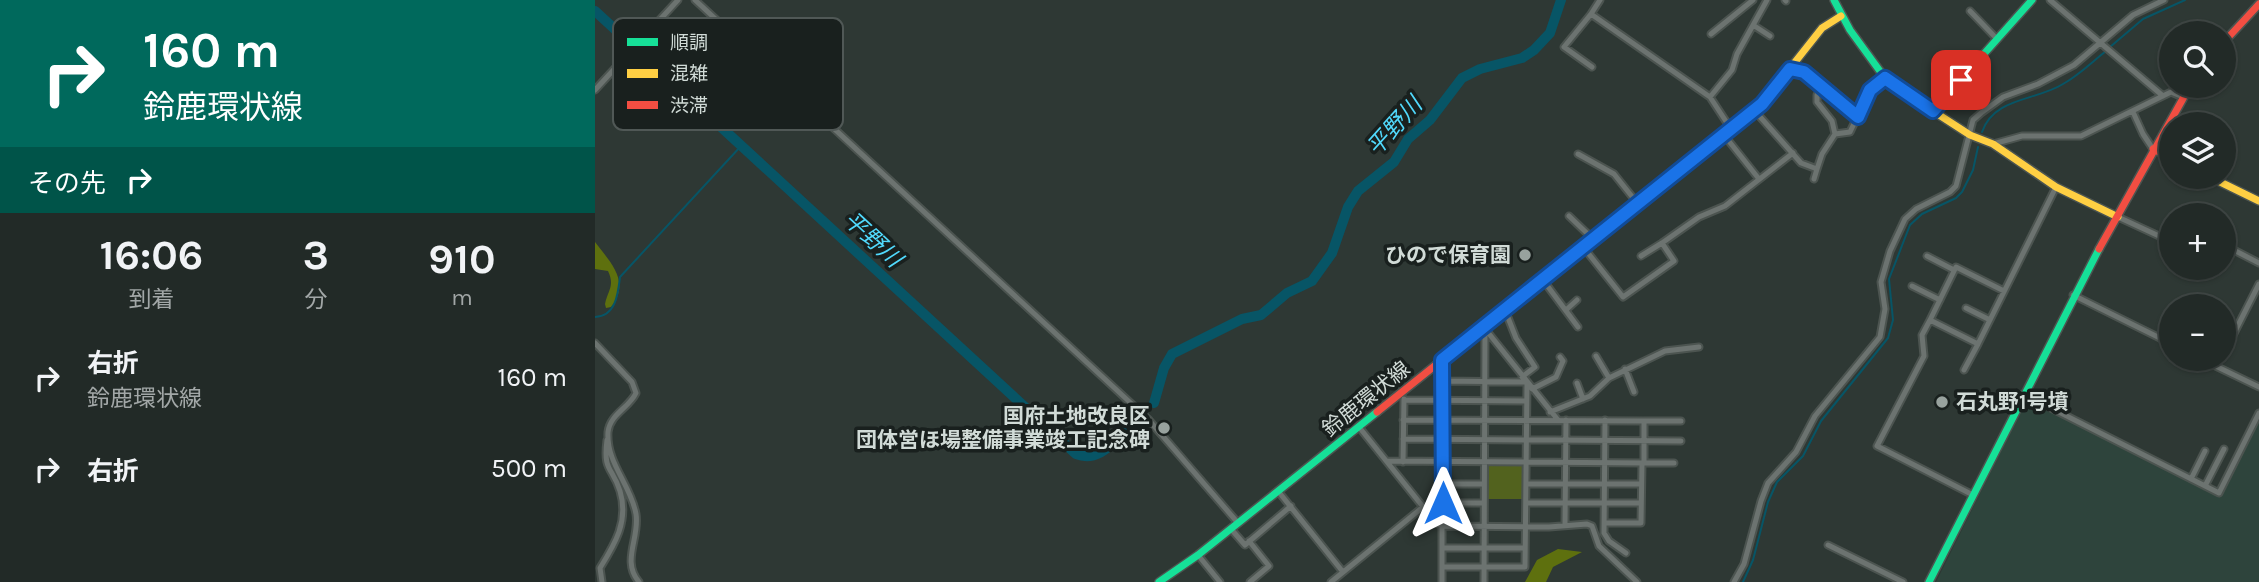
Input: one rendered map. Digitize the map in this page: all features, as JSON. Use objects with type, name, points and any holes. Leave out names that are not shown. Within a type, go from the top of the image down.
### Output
[{"type":"main road","points":[[1834,0],[1841,16],[1885,78],[1970,135],[1993,144],[2056,187],[2118,217]]},
{"type":"main road","points":[[1933,111],[2032,0]]},
{"type":"main road","points":[[2236,29],[2259,4]]},
{"type":"main road","name":"鈴鹿環状線","points":[[1159,582],[1198,555],[1359,427],[1403,396],[1442,360],[1724,135],[1754,110],[1822,28],[1841,16]]},
{"type":"main road","points":[[1929,582],[2092,257],[2105,241],[2182,98]]},
{"type":"main road","points":[[2153,149],[2159,152]]},
{"type":"main road","points":[[2234,189],[2259,201]]},
{"type":"street","points":[[661,18],[678,0]]},
{"type":"street","points":[[695,0],[714,18]]},
{"type":"street","points":[[1592,67],[1565,47],[1600,0]]},
{"type":"street","points":[[1711,34],[1753,0]]},
{"type":"street","points":[[1710,97],[1732,70],[1737,54],[1766,0]]},
{"type":"street","points":[[2050,0],[2159,92]]},
{"type":"street","points":[[1734,582],[1744,564],[1768,483],[1796,452],[1815,416],[1880,337],[1885,309],[1881,282],[1890,251],[1905,219],[1916,209],[1950,192],[1956,186],[1973,120],[1994,102],[2074,65],[2103,44],[2133,15],[2164,0]]},
{"type":"street","points":[[1970,11],[1997,39]]},
{"type":"street","points":[[1591,13],[1710,97],[1731,129]]},
{"type":"street","points":[[1753,25],[1770,36]]},
{"type":"street","points":[[1790,69],[1804,72],[1858,117]]},
{"type":"street","points":[[595,90],[613,70]]},
{"type":"street","points":[[1835,134],[1850,132],[1870,90],[1885,78]]},
{"type":"street","points":[[1814,179],[1822,154],[1835,134],[1832,121],[1817,103],[1817,95],[1824,89]]},
{"type":"street","points":[[1993,144],[2022,136],[2081,135],[2159,98]]},
{"type":"street","points":[[1754,110],[1801,163],[1817,169]]},
{"type":"street","points":[[2133,112],[2153,149]]},
{"type":"street","points":[[836,130],[1148,419],[1234,526],[1245,545],[1291,506]]},
{"type":"street","points":[[1724,135],[1759,179]]},
{"type":"street","points":[[1641,256],[1699,217],[1725,206],[1793,153]]},
{"type":"street","points":[[1578,154],[1614,174],[1638,204]]},
{"type":"street","points":[[1964,370],[2056,187]]},
{"type":"street","points":[[1569,216],[1594,240]]},
{"type":"street","points":[[2118,217],[2159,236]]},
{"type":"street","points":[[1584,248],[1623,297],[1674,261],[1662,243]]},
{"type":"street","points":[[2236,251],[2259,263]]},
{"type":"street","points":[[1927,256],[1954,270]]},
{"type":"street","points":[[1973,495],[1877,446],[1924,356],[1922,335],[1956,267],[2004,291]]},
{"type":"street","points":[[1542,280],[1578,327]]},
{"type":"street","points":[[2236,329],[2259,284]]},
{"type":"street","points":[[1912,286],[1940,300]]},
{"type":"street","points":[[2073,295],[2159,338]]},
{"type":"street","points":[[1566,310],[1577,300]]},
{"type":"street","points":[[1966,308],[1990,320]]},
{"type":"street","points":[[1442,567],[1525,567],[1525,381],[1535,367],[1516,338],[1505,310]]},
{"type":"street","points":[[1930,320],[1978,344]]},
{"type":"street","points":[[1485,328],[1558,421]]},
{"type":"street","points":[[1484,582],[1485,328]]},
{"type":"street","points":[[595,343],[632,382],[636,393],[613,419],[608,433],[605,461],[619,490],[622,513],[618,541],[600,568],[601,582]]},
{"type":"street","points":[[1550,412],[1583,399],[1609,378],[1665,351],[1699,347]]},
{"type":"street","points":[[1596,355],[1609,378]]},
{"type":"street","points":[[1532,389],[1556,377],[1563,360],[1560,357]]},
{"type":"street","points":[[1442,360],[1442,582]]},
{"type":"street","points":[[1625,369],[1634,392]]},
{"type":"street","points":[[2225,371],[2259,387]]},
{"type":"street","points":[[1443,382],[1525,381]]},
{"type":"street","points":[[1577,383],[1583,399]]},
{"type":"street","points":[[2023,394],[2219,493],[2259,413]]},
{"type":"street","points":[[1403,462],[1403,396],[1443,401],[1526,401]]},
{"type":"street","points":[[1403,420],[1681,421]]},
{"type":"street","points":[[1565,524],[1566,420]]},
{"type":"street","points":[[1605,420],[1606,538],[1626,553]]},
{"type":"street","points":[[1604,523],[1641,523],[1644,421]]},
{"type":"street","points":[[1359,427],[1436,523],[1442,526],[1584,523],[1592,526],[1599,546],[1637,582]]},
{"type":"street","points":[[608,433],[613,460],[636,512],[631,562],[639,582]]},
{"type":"street","points":[[1403,439],[1681,441]]},
{"type":"street","points":[[2205,486],[2224,449]]},
{"type":"street","points":[[2191,479],[2205,451]]},
{"type":"street","points":[[1387,461],[1674,463]]},
{"type":"street","points":[[1443,484],[1484,484]]},
{"type":"street","points":[[1526,484],[1641,484]]},
{"type":"street","points":[[1278,491],[1343,572]]},
{"type":"street","points":[[1443,503],[1484,503]]},
{"type":"street","points":[[1526,503],[1641,503]]},
{"type":"street","points":[[1331,582],[1423,507]]},
{"type":"street","points":[[1249,541],[1269,566],[1250,582]]},
{"type":"street","points":[[1828,545],[1903,582]]},
{"type":"street","points":[[1442,548],[1525,548]]},
{"type":"street","points":[[1198,555],[1220,582]]},
{"type":"shaded area","points":[[2027,399],[2221,496],[2259,421],[2259,582],[1936,582]]},
{"type":"green space","points":[[595,242],[617,273],[619,281],[617,298],[611,307],[606,308],[605,304],[611,284],[608,271],[595,269]]},
{"type":"green space","points":[[1489,465],[1523,465],[1523,499],[1488,499]]},
{"type":"green space","points":[[1558,549],[1582,552],[1553,567],[1546,582],[1525,582],[1537,560]]},
{"type":"waterway","name":"平野川","points":[[1154,403],[1164,368],[1172,354],[1242,319],[1261,315],[1287,293],[1312,281],[1332,253],[1348,207],[1358,191],[1394,162],[1408,139],[1430,120],[1462,78],[1480,69],[1522,58],[1534,50],[1550,33],[1561,0]]},
{"type":"waterway","points":[[2110,47],[2143,19],[2185,0]]},
{"type":"waterway","name":"平野川","points":[[595,11],[613,28]]},
{"type":"waterway","points":[[1982,132],[1996,112],[2063,84],[2106,51]]},
{"type":"waterway","name":"平野川","points":[[724,130],[1076,454],[1092,456],[1099,453],[1112,445],[1130,427]]},
{"type":"waterway","points":[[595,317],[602,316],[612,308],[620,277],[741,146]]},
{"type":"waterway","points":[[1743,582],[1753,560],[1768,502],[1777,482],[1803,456],[1821,421],[1888,338],[1893,320],[1889,279],[1910,225],[1922,214],[1956,198],[1962,192],[1973,170],[1978,147]]},
{"type":"traffic: fast","points":[[1834,0],[1850,30],[1885,78],[1933,111],[2032,0]]},
{"type":"traffic: fast","points":[[1929,582],[2099,249]]},
{"type":"traffic: fast","points":[[1159,582],[1198,555],[1377,412]]},
{"type":"traffic: slow","points":[[1780,81],[1822,28],[1841,16]]},
{"type":"traffic: slow","points":[[1933,111],[1970,135],[1993,144],[2056,187],[2118,217]]},
{"type":"traffic: slow","points":[[2234,189],[2259,201]]},
{"type":"traffic: jam","points":[[2236,29],[2259,4]]},
{"type":"traffic: jam","points":[[1377,412],[1762,104],[1780,81]]},
{"type":"traffic: jam","points":[[2099,249],[2183,98]]},
{"type":"traffic: jam","points":[[2153,149],[2159,152]]},
{"type":"place","name":"ひので保育園","points":[[1525,255]]},
{"type":"place","name":"石丸野1号墳","points":[[1942,402]]},
{"type":"place","name":"国府土地改良区 団体営ほ場整備事業竣工記念碑","points":[[1164,428]]},
{"type":"route","points":[[1443,503],[1442,360],[1762,104],[1790,69],[1804,72],[1858,117],[1870,90],[1885,78],[1933,111],[1961,80]]}]
